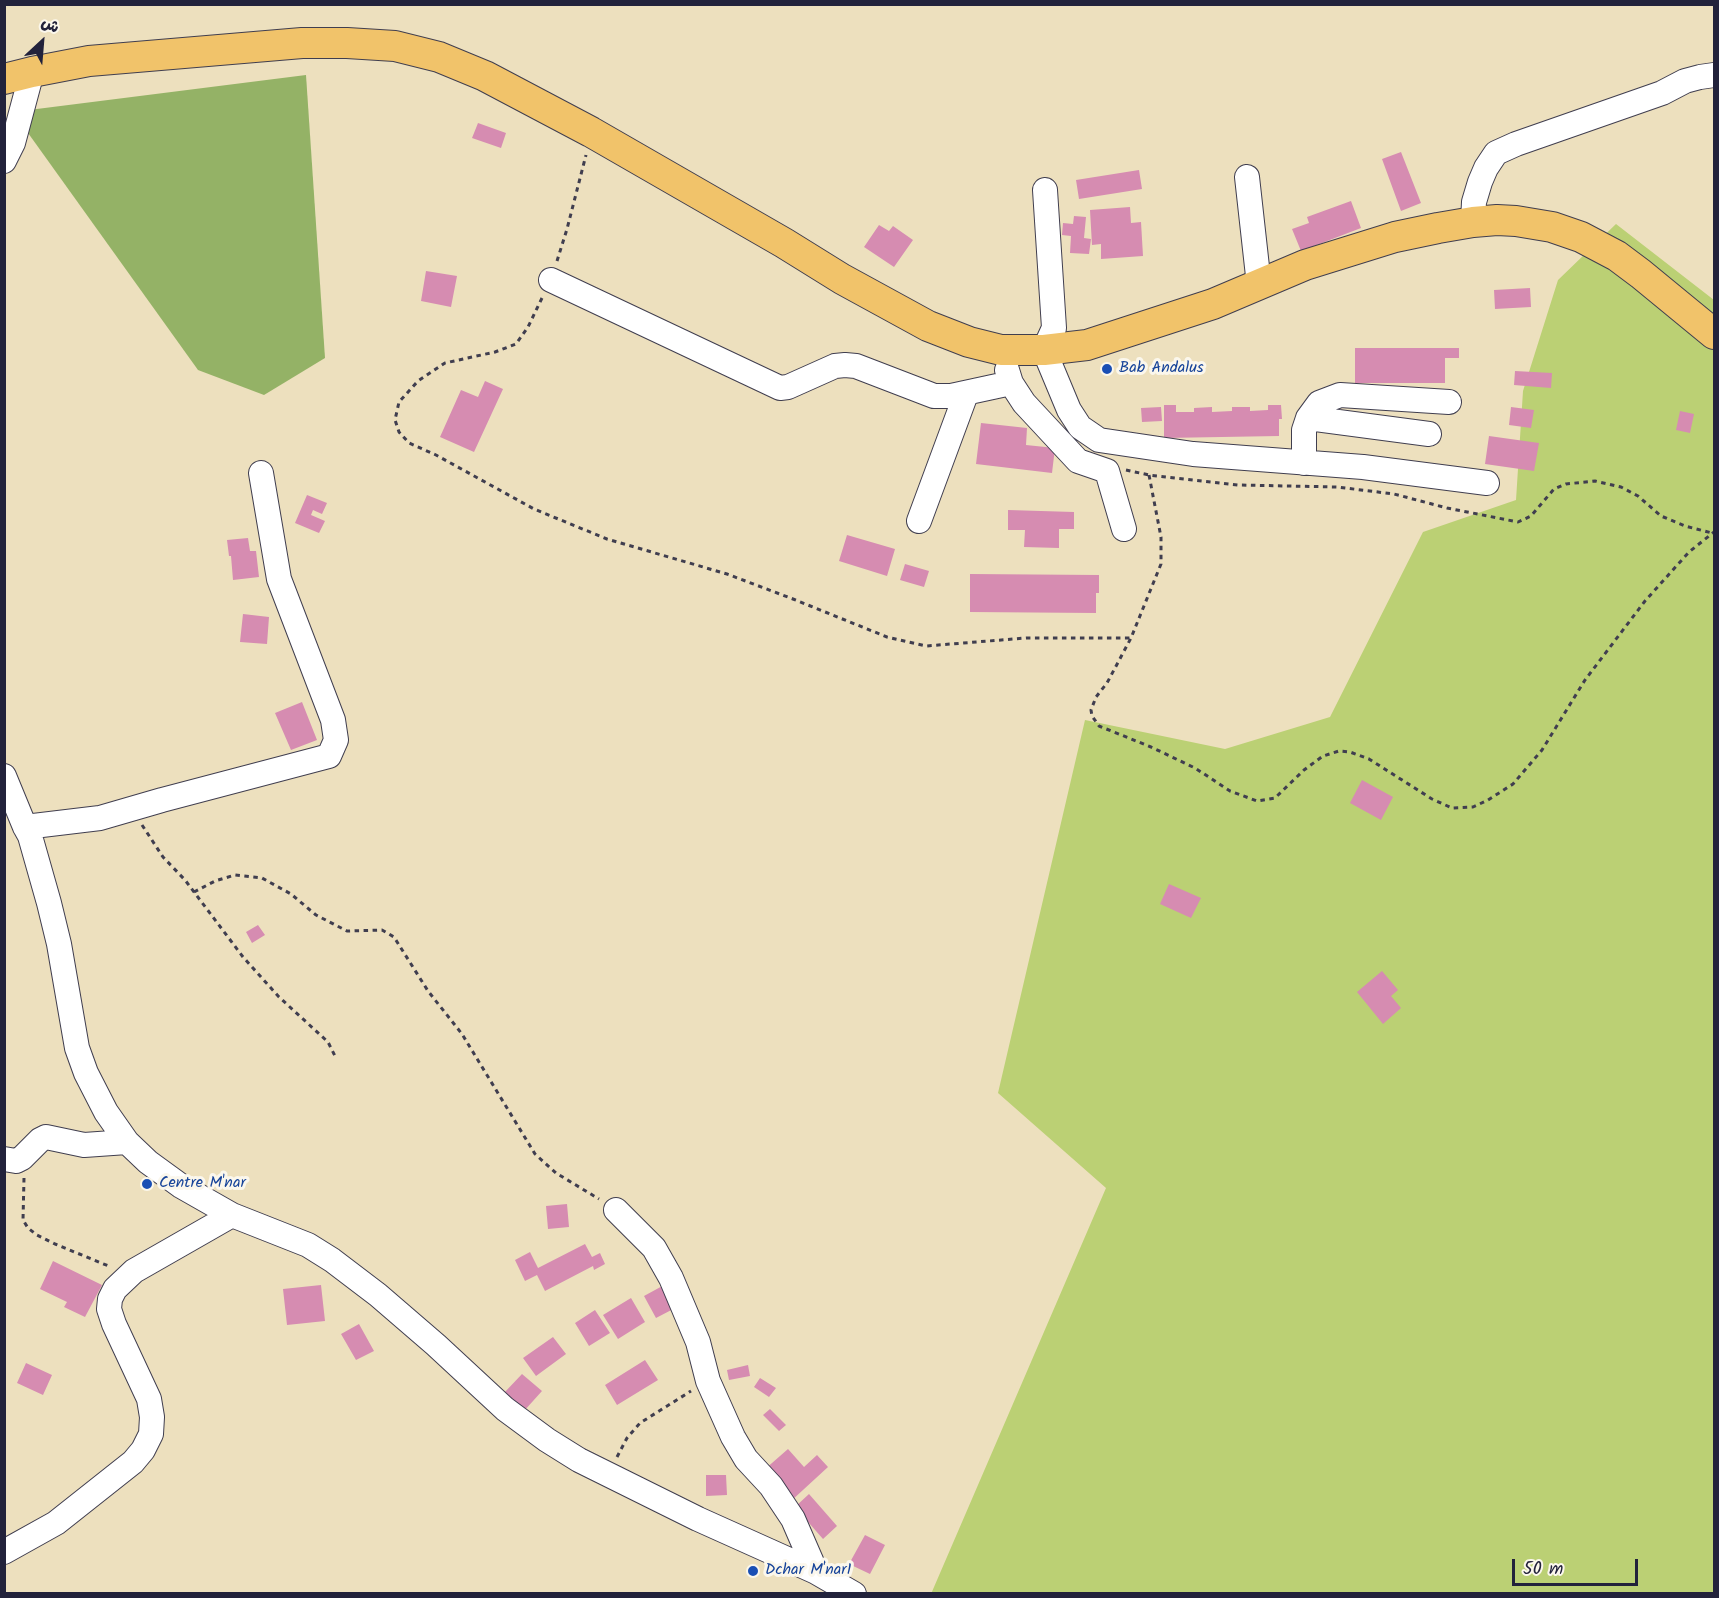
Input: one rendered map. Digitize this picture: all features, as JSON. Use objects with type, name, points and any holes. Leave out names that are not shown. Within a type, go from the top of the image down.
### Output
[{"type":"main road","points":[[18,75],[89,61],[291,44],[347,43],[395,46],[439,57],[485,76],[591,132],[842,279],[928,326],[969,342],[1002,350],[1044,350],[1087,345],[1213,304],[1305,265],[1395,237],[1473,222],[1516,220],[1552,227],[1581,237],[1617,256],[1714,334]]},
{"type":"street","points":[[4,161],[13,143],[18,75]]},
{"type":"street","points":[[1473,222],[1474,202],[1480,182],[1496,153],[1662,93],[1685,81],[1714,75]]},
{"type":"street","points":[[1247,177],[1259,285]]},
{"type":"street","points":[[1045,190],[1054,328],[1044,350],[1070,410],[1080,427],[1099,440],[1193,454],[1363,467],[1487,483]]},
{"type":"street","points":[[551,280],[780,388],[788,387],[835,366],[845,365],[856,366],[933,396],[1018,393],[1046,410],[1070,410]]},
{"type":"street","points":[[1002,350],[1018,393],[1078,461],[1107,471],[1124,529]]},
{"type":"street","points":[[919,521],[966,394]]},
{"type":"street","points":[[1304,463],[1304,430],[1308,418],[1319,403],[1340,395],[1449,402]]},
{"type":"street","points":[[1308,418],[1429,434]]},
{"type":"street","points":[[1089,466],[1096,453],[1099,440]]},
{"type":"street","points":[[25,827],[100,818],[329,756],[336,740],[333,720],[279,579],[261,473]]},
{"type":"street","points":[[4,776],[30,836],[59,944],[77,1048],[97,1096],[127,1142],[148,1162],[181,1186],[232,1215],[308,1245],[332,1260],[378,1295],[436,1345],[505,1410],[579,1460],[698,1519],[816,1572],[854,1593]]},
{"type":"street","points":[[13,1159],[46,1137],[84,1145],[127,1142]]},
{"type":"street","points":[[616,1210],[654,1248],[698,1342],[708,1381],[733,1437],[746,1459],[771,1486],[793,1519],[816,1572]]},
{"type":"street","points":[[4,1552],[56,1523],[133,1462],[143,1450],[151,1434],[152,1417],[149,1399],[114,1324],[109,1309],[110,1299],[115,1289],[134,1271],[232,1215]]},
{"type":"path","points":[[591,132],[567,229],[551,280],[528,327],[516,345],[445,363],[418,381],[399,402],[395,420],[399,432],[410,443],[534,509],[607,539],[727,574],[887,636],[926,646],[1026,638],[1131,638]]},
{"type":"path","points":[[1149,475],[1161,537],[1161,564],[1131,638],[1107,683],[1096,697],[1091,710],[1094,720],[1099,726],[1151,747],[1195,768],[1230,791],[1257,801],[1275,798],[1304,770],[1323,756],[1339,751],[1350,752],[1369,759],[1432,799],[1452,808],[1473,807],[1488,800],[1513,784],[1542,750],[1585,680],[1645,601],[1689,552],[1714,532]]},
{"type":"path","points":[[131,809],[163,856],[194,892],[243,957],[279,997],[328,1042],[335,1056]]},
{"type":"path","points":[[194,892],[215,881],[235,875],[262,878],[291,894],[316,915],[347,931],[382,930],[394,938],[428,990],[462,1034],[535,1154],[556,1173],[616,1210]]},
{"type":"path","points":[[13,1159],[24,1179],[23,1220],[28,1228],[55,1244],[130,1275]]},
{"type":"path","points":[[609,1475],[627,1438],[640,1423],[708,1381]]},
{"type":"green space","points":[[306,75],[325,358],[264,395],[198,370],[13,112]]},
{"type":"green space","points":[[1616,224],[1714,300],[1714,1593],[931,1594],[1106,1188],[998,1093],[1085,720],[1225,749],[1330,717],[1423,532],[1516,500],[1523,391],[1558,280]]},
{"type":"building","points":[[478,123],[506,133],[501,148],[472,138]]},
{"type":"building","points":[[1401,152],[1421,203],[1401,211],[1382,159]]},
{"type":"building","points":[[1139,170],[1142,189],[1079,199],[1076,180]]},
{"type":"building","points":[[1351,201],[1361,228],[1301,251],[1292,229],[1309,223],[1307,217]]},
{"type":"building","points":[[1130,207],[1131,223],[1141,222],[1143,256],[1101,259],[1101,244],[1092,245],[1090,210]]},
{"type":"building","points":[[1074,216],[1086,217],[1084,238],[1091,239],[1089,254],[1070,253],[1071,236],[1062,235],[1063,223],[1073,224]]},
{"type":"building","points":[[879,225],[889,231],[893,226],[913,240],[894,267],[864,247]]},
{"type":"building","points":[[426,271],[457,276],[451,307],[421,301]]},
{"type":"building","points":[[1530,288],[1531,307],[1495,309],[1494,290]]},
{"type":"building","points":[[1355,348],[1459,348],[1459,358],[1445,358],[1445,383],[1355,383]]},
{"type":"building","points":[[1515,371],[1552,373],[1551,388],[1514,385]]},
{"type":"building","points":[[485,381],[503,389],[474,452],[440,437],[461,390],[478,397]]},
{"type":"building","points":[[1164,405],[1176,405],[1176,412],[1194,412],[1194,408],[1212,407],[1212,412],[1232,411],[1232,407],[1250,407],[1250,411],[1268,410],[1268,405],[1281,405],[1282,419],[1279,419],[1279,436],[1164,438]]},
{"type":"building","points":[[1161,407],[1162,421],[1142,422],[1141,408]]},
{"type":"building","points":[[1511,407],[1534,410],[1531,428],[1509,425]]},
{"type":"building","points":[[1680,411],[1694,414],[1690,433],[1676,430]]},
{"type":"building","points":[[981,423],[1027,428],[1026,445],[1055,448],[1052,473],[976,464]]},
{"type":"building","points":[[1489,436],[1539,443],[1534,471],[1485,464]]},
{"type":"building","points":[[307,495],[327,503],[322,514],[313,510],[311,515],[325,521],[319,533],[295,523]]},
{"type":"building","points":[[1008,510],[1074,512],[1074,529],[1059,529],[1059,548],[1024,547],[1025,530],[1008,530]]},
{"type":"building","points":[[847,535],[895,549],[887,576],[839,561]]},
{"type":"building","points":[[248,538],[250,551],[256,551],[259,577],[233,580],[227,540]]},
{"type":"building","points":[[905,564],[929,571],[924,587],[900,580]]},
{"type":"building","points":[[970,574],[1099,575],[1096,613],[970,612]]},
{"type":"building","points":[[243,614],[269,617],[267,644],[240,642]]},
{"type":"building","points":[[302,702],[317,740],[291,750],[275,713]]},
{"type":"building","points":[[1362,780],[1393,797],[1381,820],[1350,803]]},
{"type":"building","points":[[1169,884],[1201,898],[1191,918],[1160,904]]},
{"type":"building","points":[[258,925],[265,935],[252,943],[246,932]]},
{"type":"building","points":[[1382,971],[1398,990],[1391,996],[1401,1008],[1383,1024],[1357,992]]},
{"type":"building","points":[[567,1204],[569,1227],[548,1229],[546,1206]]},
{"type":"building","points":[[585,1244],[592,1257],[600,1253],[605,1264],[594,1270],[593,1266],[545,1291],[537,1275],[525,1281],[515,1260],[530,1252],[538,1268]]},
{"type":"building","points":[[53,1261],[102,1285],[85,1317],[64,1307],[67,1302],[40,1289]]},
{"type":"building","points":[[666,1284],[679,1306],[656,1318],[644,1296]]},
{"type":"building","points":[[321,1285],[325,1321],[287,1325],[283,1289]]},
{"type":"building","points":[[631,1298],[645,1322],[618,1339],[603,1315]]},
{"type":"building","points":[[595,1310],[610,1333],[589,1346],[575,1323]]},
{"type":"building","points":[[359,1324],[374,1351],[356,1360],[341,1334]]},
{"type":"building","points":[[553,1337],[566,1354],[536,1376],[523,1358]]},
{"type":"building","points":[[645,1360],[658,1380],[617,1405],[605,1385]]},
{"type":"building","points":[[26,1363],[52,1375],[43,1395],[17,1383]]},
{"type":"building","points":[[748,1365],[750,1376],[729,1380],[727,1370]]},
{"type":"building","points":[[522,1374],[542,1391],[524,1411],[504,1393]]},
{"type":"building","points":[[760,1378],[776,1388],[769,1397],[754,1387]]},
{"type":"building","points":[[770,1409],[786,1425],[779,1431],[763,1415]]},
{"type":"building","points":[[788,1449],[804,1467],[817,1455],[828,1467],[791,1501],[764,1470]]},
{"type":"building","points":[[706,1475],[726,1475],[727,1495],[706,1496]]},
{"type":"building","points":[[809,1494],[837,1526],[823,1539],[795,1507]]},
{"type":"building","points":[[865,1535],[885,1545],[870,1574],[849,1564]]},
{"type":"place","name":"Bab Andalus","points":[[1107,369]]},
{"type":"place","name":"Centre M'nar","points":[[147,1184]]},
{"type":"place","name":"Dchar M'nar1","points":[[753,1571]]}]
